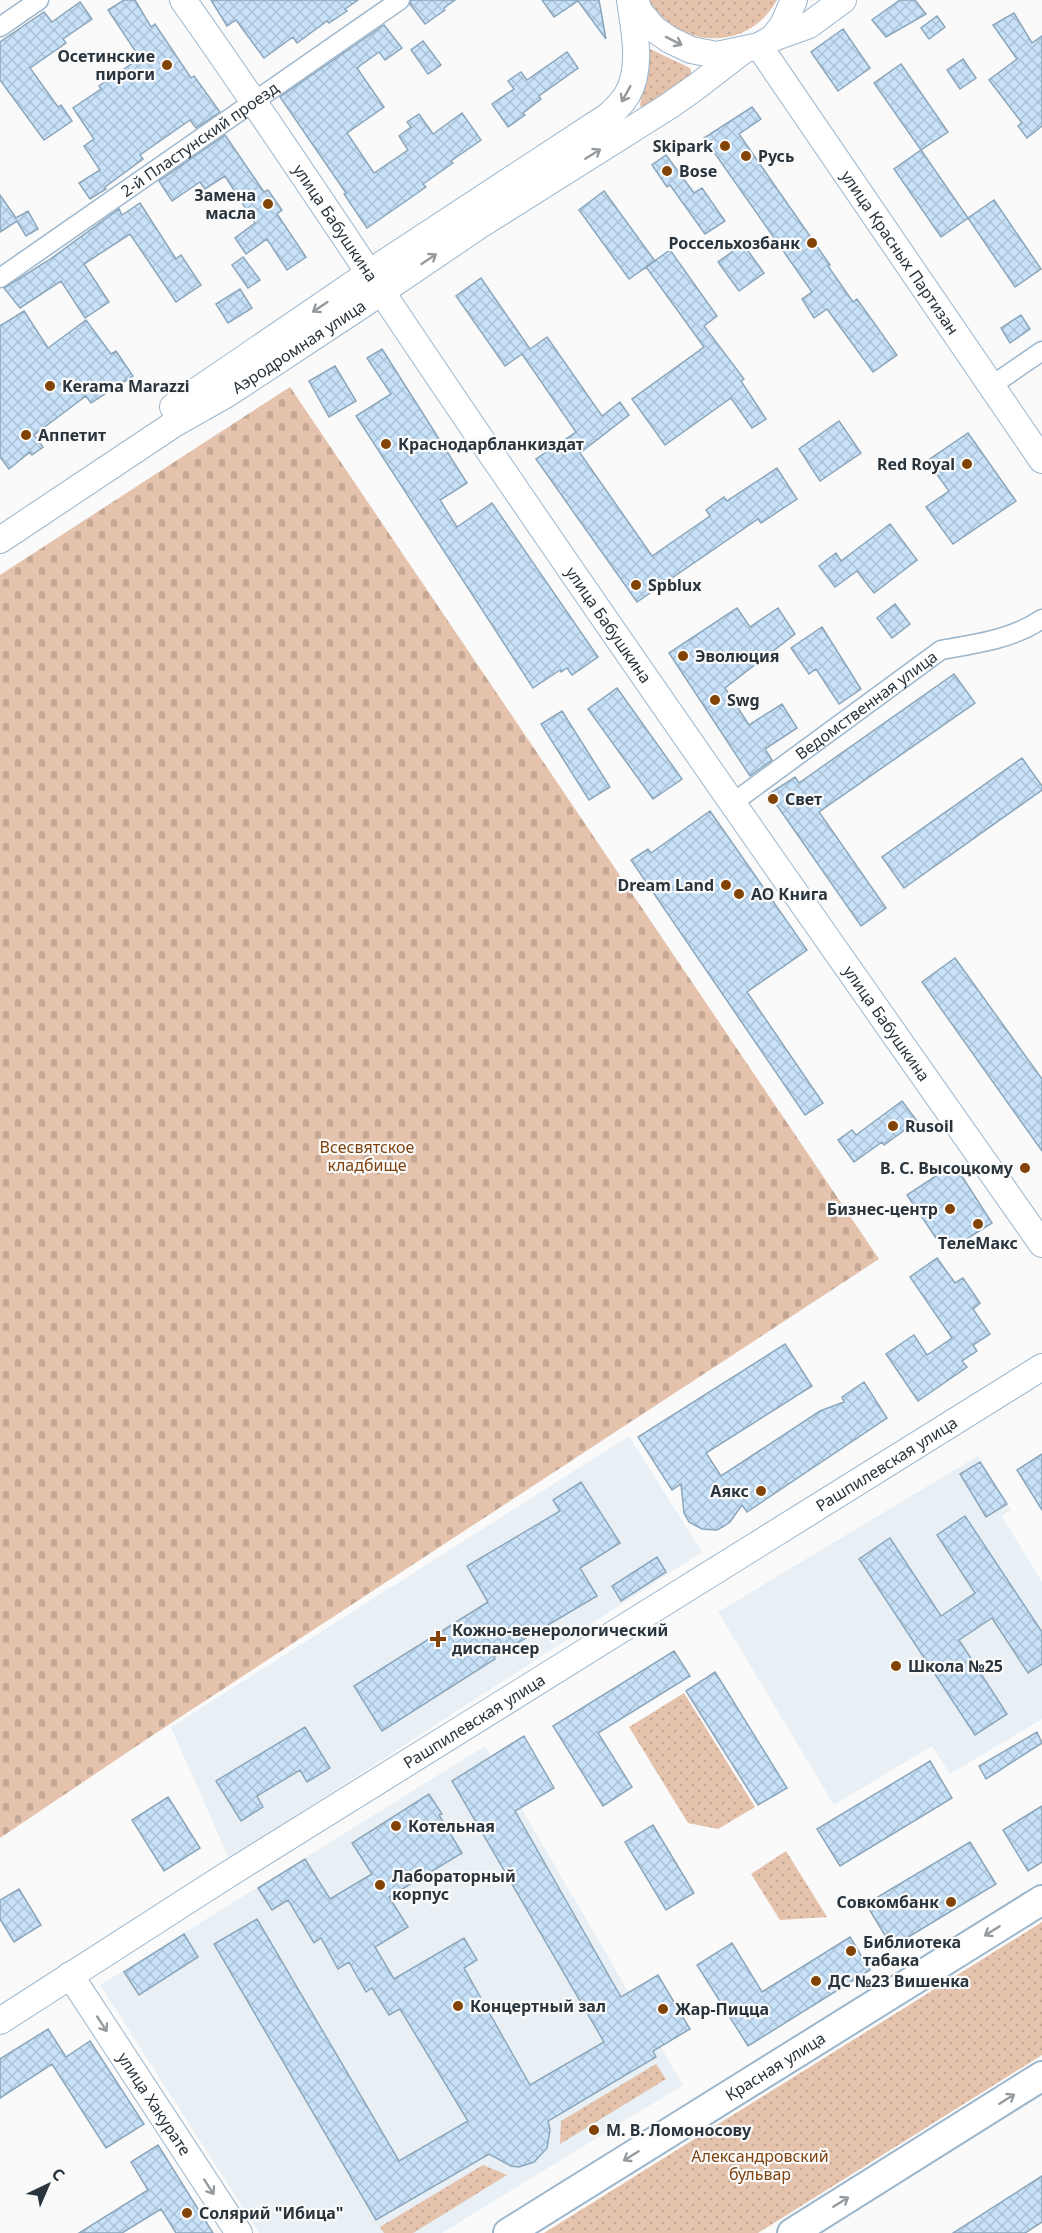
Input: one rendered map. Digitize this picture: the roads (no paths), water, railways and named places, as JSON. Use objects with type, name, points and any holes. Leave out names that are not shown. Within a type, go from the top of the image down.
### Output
[{"type":"main road","name":"Красная улица","points":[[508,2233],[1042,1900]]},
{"type":"main road","points":[[792,2233],[1042,2076]]},
{"type":"street","points":[[0,27],[39,0]]},
{"type":"street","name":"улица Бабушкина","points":[[183,0],[255,102],[503,472],[1042,1244]]},
{"type":"street","name":"2-й Пластунский проезд","points":[[0,278],[400,0]]},
{"type":"street","name":"Аэродромная улица","points":[[0,540],[174,424],[227,394],[375,283],[608,116],[628,94],[633,80],[635,38],[630,0]]},
{"type":"street","points":[[635,0],[639,11],[654,29],[670,40],[691,50],[717,56],[758,45],[809,26],[843,0]]},
{"type":"street","points":[[758,45],[783,25],[794,0]]},
{"type":"street","name":"Аэродромная улица","points":[[0,523],[375,283],[480,225],[758,45]]},
{"type":"street","name":"улица Красных Партизан","points":[[758,45],[1042,460]]},
{"type":"street","points":[[991,386],[1042,351]]},
{"type":"street","name":"Ведомственная улица","points":[[734,802],[941,651],[1024,631],[1042,619]]},
{"type":"street","name":"Рашпилевская улица","points":[[0,2021],[1042,1367]]},
{"type":"street","name":"улица Хакурате","points":[[70,1975],[239,2233]]},
{"type":"place","name":"Осетинские пироги","points":[[167,65]]},
{"type":"place","name":"Skipark","points":[[725,146]]},
{"type":"place","name":"Русь","points":[[746,156]]},
{"type":"place","name":"Bose","points":[[667,171]]},
{"type":"place","name":"Замена масла","points":[[268,204]]},
{"type":"place","name":"Россельхозбанк","points":[[812,243]]},
{"type":"place","name":"Kerama Marazzi","points":[[50,386]]},
{"type":"place","name":"Аппетит","points":[[26,435]]},
{"type":"place","name":"Краснодарбланкиздат","points":[[386,444]]},
{"type":"place","name":"Red Royal","points":[[967,464]]},
{"type":"place","name":"Spblux","points":[[636,585]]},
{"type":"place","name":"Эволюция","points":[[683,656]]},
{"type":"place","name":"Swg","points":[[715,700]]},
{"type":"place","name":"Свет","points":[[773,799]]},
{"type":"place","name":"Dream Land","points":[[726,885]]},
{"type":"place","name":"АО Книга","points":[[739,894]]},
{"type":"place","name":"Rusoil","points":[[893,1126]]},
{"type":"place","name":"В. С. Высоцкому","points":[[1025,1168]]},
{"type":"place","name":"Бизнес-центр","points":[[950,1209]]},
{"type":"place","name":"ТелеМакс","points":[[978,1224]]},
{"type":"place","name":"Аякс","points":[[761,1491]]},
{"type":"place","name":"Кожно-венерологический диспансер","points":[[438,1639]]},
{"type":"place","name":"Школа №25","points":[[896,1666]]},
{"type":"place","name":"Котельная","points":[[396,1826]]},
{"type":"place","name":"Лабораторный корпус","points":[[380,1885]]},
{"type":"place","name":"Совкомбанк","points":[[951,1902]]},
{"type":"place","name":"Библиотека табака","points":[[851,1951]]},
{"type":"place","name":"ДС №23 Вишенка","points":[[816,1981]]},
{"type":"place","name":"Концертный зал","points":[[458,2006]]},
{"type":"place","name":"Жар-Пицца","points":[[663,2009]]},
{"type":"place","name":"М. В. Ломоносову","points":[[594,2130]]},
{"type":"place","name":"Солярий \"Ибица\"","points":[[187,2213]]},
{"type":"park label","name":"Всесвятское кладбище","points":[[367,1156]]},
{"type":"park label","name":"Александровский бульвар","points":[[760,2165]]}]
